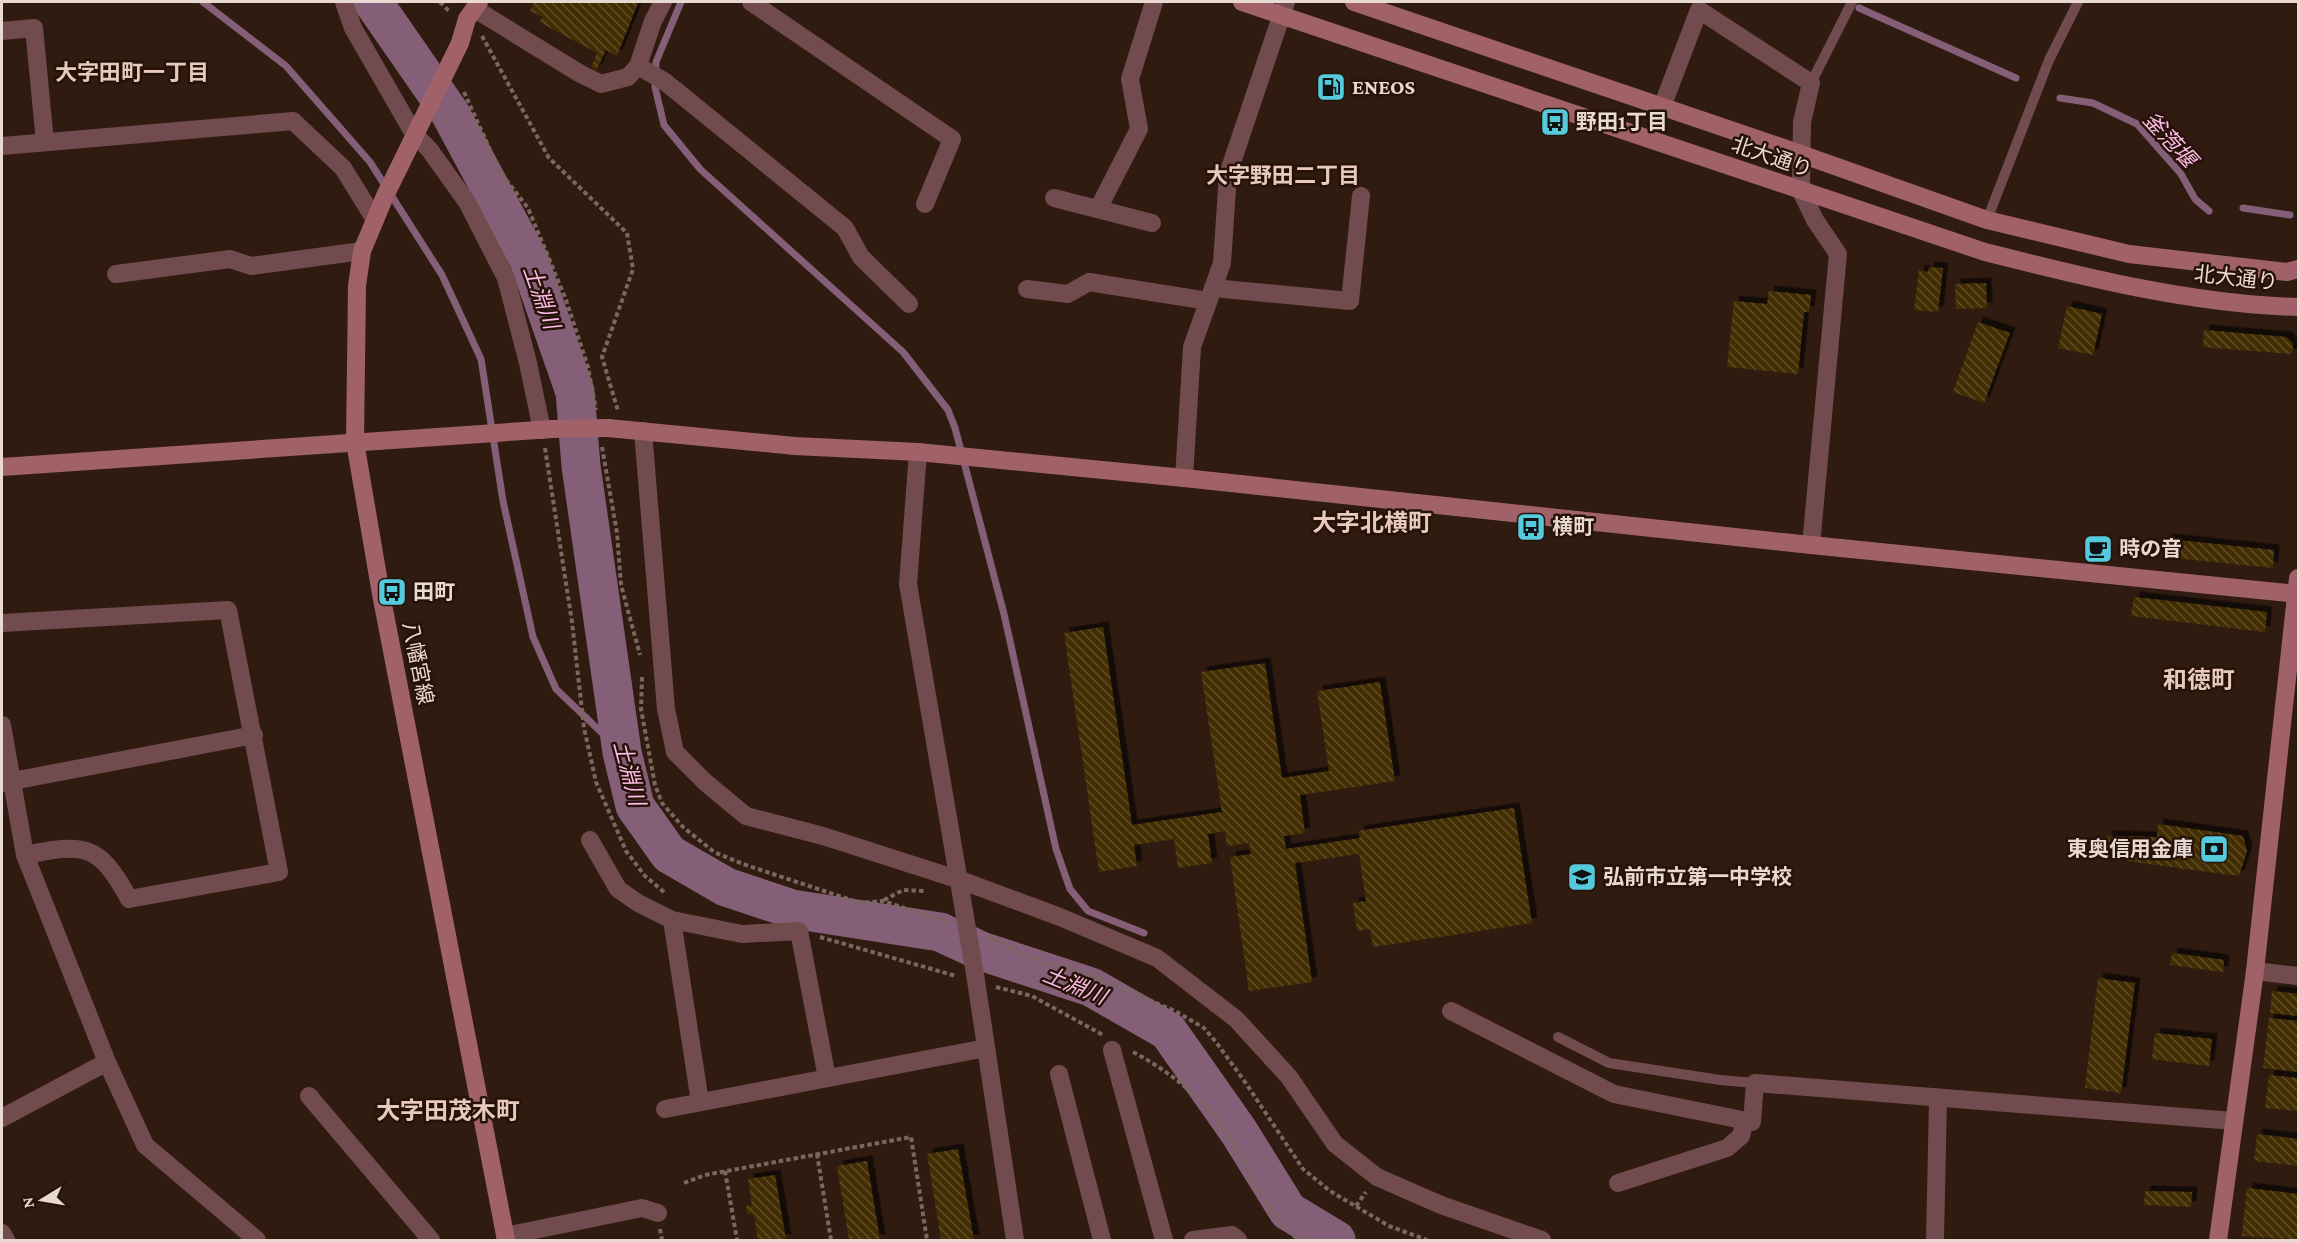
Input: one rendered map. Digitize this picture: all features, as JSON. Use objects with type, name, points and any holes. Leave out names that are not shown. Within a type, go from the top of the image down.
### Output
[{"type":"street","points":[[344,2],[353,28],[429,149],[467,202],[506,278],[547,429]]},
{"type":"street","points":[[651,73],[653,21],[663,2]]},
{"type":"street","points":[[751,2],[952,139],[925,204]]},
{"type":"street","points":[[1098,209],[1139,129],[1130,79],[1154,2]]},
{"type":"street","name":"北大通り","points":[[1242,2],[1283,8],[1801,191],[1985,252],[2102,282],[2179,295],[2298,306]]},
{"type":"street","name":"北大通り","points":[[1354,2],[1390,7],[1662,107],[1987,220],[2130,254],[2287,272],[2298,269]]},
{"type":"street","points":[[475,8],[579,73],[602,84],[628,76],[651,73],[845,228],[861,257],[909,304]]},
{"type":"street","name":"八幡宮線","points":[[475,8],[374,218],[362,251],[357,286],[355,442],[381,594],[505,1238]]},
{"type":"street","points":[[1184,478],[1192,347],[1222,263],[1228,174],[1283,8]]},
{"type":"street","points":[[1662,107],[1699,10],[1811,83],[1802,122],[1801,191],[1815,220],[1838,254],[1811,545]]},
{"type":"street","points":[[2,31],[34,28],[45,142]]},
{"type":"street","points":[[2,146],[293,121],[343,168],[374,218]]},
{"type":"street","points":[[1027,289],[1068,294],[1089,282],[1210,295],[1350,301],[1361,196]]},
{"type":"street","points":[[1054,198],[1152,223]]},
{"type":"street","points":[[116,274],[230,259],[251,266],[362,251]]},
{"type":"street","points":[[2,467],[547,429],[643,431],[795,446],[966,457],[1811,545],[2298,589],[2255,970],[2218,1240]]},
{"type":"street","points":[[643,431],[666,709],[675,752],[705,782],[746,816],[823,836],[960,880],[1060,916],[1157,958],[1236,1019],[1289,1077],[1335,1144],[1377,1177],[1441,1205],[1542,1240]]},
{"type":"street","points":[[918,453],[908,584],[976,978],[1015,1240]]},
{"type":"street","points":[[2,623],[228,610],[279,872],[129,899],[116,876],[100,856],[81,849],[57,849],[25,855]]},
{"type":"street","points":[[2,725],[7,782],[25,855],[106,1062],[145,1145],[257,1240]]},
{"type":"street","points":[[7,782],[254,735]]},
{"type":"street","points":[[590,840],[618,889],[638,903],[672,920],[742,934],[800,931],[827,1078]]},
{"type":"street","points":[[672,920],[700,1102]]},
{"type":"street","points":[[2255,970],[2298,976]]},
{"type":"street","points":[[1451,1011],[1614,1094],[1752,1122],[1755,1083],[2234,1121]]},
{"type":"street","points":[[1112,1045],[1164,1240]]},
{"type":"street","points":[[665,1109],[986,1048]]},
{"type":"street","points":[[2,1118],[106,1062]]},
{"type":"street","points":[[1059,1074],[1102,1240]]},
{"type":"street","points":[[309,1096],[431,1240]]},
{"type":"street","points":[[1935,1240],[1938,1098]]},
{"type":"street","points":[[1618,1183],[1727,1149],[1741,1136],[1745,1121]]},
{"type":"street","points":[[505,1238],[642,1208],[657,1213]]},
{"type":"street","points":[[2,1233],[6,1240]]},
{"type":"street","points":[[1193,1240],[1232,1235],[1238,1240]]},
{"type":"lane","points":[[1811,83],[1852,2]]},
{"type":"lane","points":[[1987,220],[2049,60],[2078,2]]},
{"type":"lane","points":[[1558,1037],[1609,1063],[1755,1083]]},
{"type":"path","points":[[475,8],[549,158],[627,233],[633,269],[602,357],[611,432],[621,585],[642,664]]},
{"type":"path","points":[[464,92],[500,172],[533,218],[566,300],[585,356],[596,414]]},
{"type":"path","points":[[642,675],[641,709],[656,785],[662,803],[683,827],[714,852],[743,864],[860,903],[883,901],[948,922]]},
{"type":"path","points":[[883,901],[903,890]]},
{"type":"path","points":[[981,933],[1023,955],[1101,980],[1175,1011],[1204,1028],[1245,1082],[1304,1168],[1330,1191],[1389,1226],[1427,1240]]},
{"type":"path","points":[[976,978],[1032,996],[1112,1045]]},
{"type":"path","points":[[1131,1050],[1180,1082],[1208,1110],[1231,1139],[1264,1203],[1299,1240]]},
{"type":"path","points":[[684,1183],[705,1175],[911,1137],[927,1240]]},
{"type":"path","points":[[817,1154],[831,1240]]},
{"type":"path","points":[[725,1171],[736,1240]]},
{"type":"building","points":[[534,2],[638,3],[617,56],[606,50],[596,71],[591,67],[597,53],[539,22],[543,17],[530,11]]},
{"type":"building","points":[[1929,267],[1943,268],[1938,312],[1914,310],[1919,270],[1928,272]]},
{"type":"building","points":[[1986,283],[1987,308],[1956,309],[1955,284]]},
{"type":"building","points":[[1769,291],[1811,295],[1809,312],[1804,312],[1798,374],[1727,367],[1734,301],[1767,304]]},
{"type":"building","points":[[2067,306],[2102,314],[2093,355],[2058,348]]},
{"type":"building","points":[[1978,322],[2010,333],[1984,403],[1953,392]]},
{"type":"building","points":[[2204,330],[2286,337],[2293,344],[2292,354],[2203,347]]},
{"type":"building","points":[[2167,539],[2274,550],[2273,568],[2165,557]]},
{"type":"building","points":[[2134,597],[2267,612],[2265,632],[2131,616]]},
{"type":"building","points":[[1103,627],[1132,825],[1222,812],[1201,672],[1265,663],[1282,778],[1329,771],[1317,691],[1380,682],[1395,781],[1300,795],[1305,833],[1284,836],[1286,849],[1360,838],[1358,831],[1514,808],[1532,923],[1373,947],[1370,929],[1357,931],[1353,903],[1366,901],[1359,854],[1295,863],[1312,982],[1249,991],[1230,857],[1251,854],[1249,843],[1227,846],[1225,831],[1208,834],[1212,863],[1178,868],[1174,839],[1134,845],[1137,866],[1099,872],[1064,633]]},
{"type":"building","points":[[2158,824],[2243,836],[2247,851],[2239,876],[2126,861],[2116,854],[2106,852],[2107,836],[2157,837]]},
{"type":"building","points":[[2172,953],[2224,960],[2223,972],[2170,965]]},
{"type":"building","points":[[2098,978],[2135,983],[2121,1093],[2085,1088]]},
{"type":"building","points":[[2272,991],[2298,994],[2298,1016],[2270,1013]]},
{"type":"building","points":[[2269,1018],[2298,1021],[2298,1072],[2263,1068]]},
{"type":"building","points":[[2155,1033],[2212,1039],[2209,1066],[2152,1059]]},
{"type":"building","points":[[2269,1075],[2298,1078],[2298,1111],[2265,1108]]},
{"type":"building","points":[[2257,1134],[2298,1139],[2298,1166],[2254,1161]]},
{"type":"building","points":[[958,1149],[974,1240],[941,1240],[927,1154]]},
{"type":"building","points":[[867,1161],[880,1240],[849,1240],[837,1166]]},
{"type":"building","points":[[775,1175],[786,1240],[758,1240],[754,1214],[747,1214],[746,1206],[752,1205],[748,1179]]},
{"type":"building","points":[[2247,1188],[2298,1194],[2298,1240],[2242,1236]]},
{"type":"building","points":[[2145,1191],[2192,1192],[2191,1207],[2144,1205]]},
{"type":"waterway","points":[[203,2],[286,66],[370,162],[442,275],[481,359],[503,501],[533,637],[556,689],[622,752]]},
{"type":"waterway","name":"土淵川","points":[[373,2],[450,113],[529,260],[575,392],[581,466],[622,752],[635,806],[669,854],[726,887],[792,909],[940,932],[981,951],[1091,987],[1168,1031],[1239,1132],[1288,1211],[1336,1240]]},
{"type":"waterway","points":[[681,2],[656,62],[655,87],[664,125],[700,169],[903,352],[948,410],[955,428],[1004,614],[1056,849],[1070,889],[1088,911],[1144,933]]},
{"type":"waterway","name":"釜萢堰","points":[[1859,8],[2016,78]]},
{"type":"waterway","name":"釜萢堰","points":[[2060,98],[2093,103],[2137,124],[2181,174],[2195,199],[2209,211]]},
{"type":"waterway","name":"釜萢堰","points":[[2243,208],[2290,215]]},
{"type":"place","name":"ENEOS","points":[[1331,87]]},
{"type":"place","name":"野田1丁目","points":[[1555,122]]},
{"type":"place","name":"横町","points":[[1531,527]]},
{"type":"place","name":"時の音","points":[[2098,549]]},
{"type":"place","name":"田町","points":[[392,592]]},
{"type":"place","name":"東奥信用金庫","points":[[2214,849]]},
{"type":"place","name":"弘前市立第一中学校","points":[[1582,877]]},
{"type":"district","name":"大字田町一丁目","points":[[132,72]]},
{"type":"district","name":"大字野田二丁目","points":[[1283,175]]},
{"type":"district","name":"大字北横町","points":[[1372,523]]},
{"type":"district","name":"和徳町","points":[[2199,680]]},
{"type":"district","name":"大字田茂木町","points":[[448,1111]]}]
